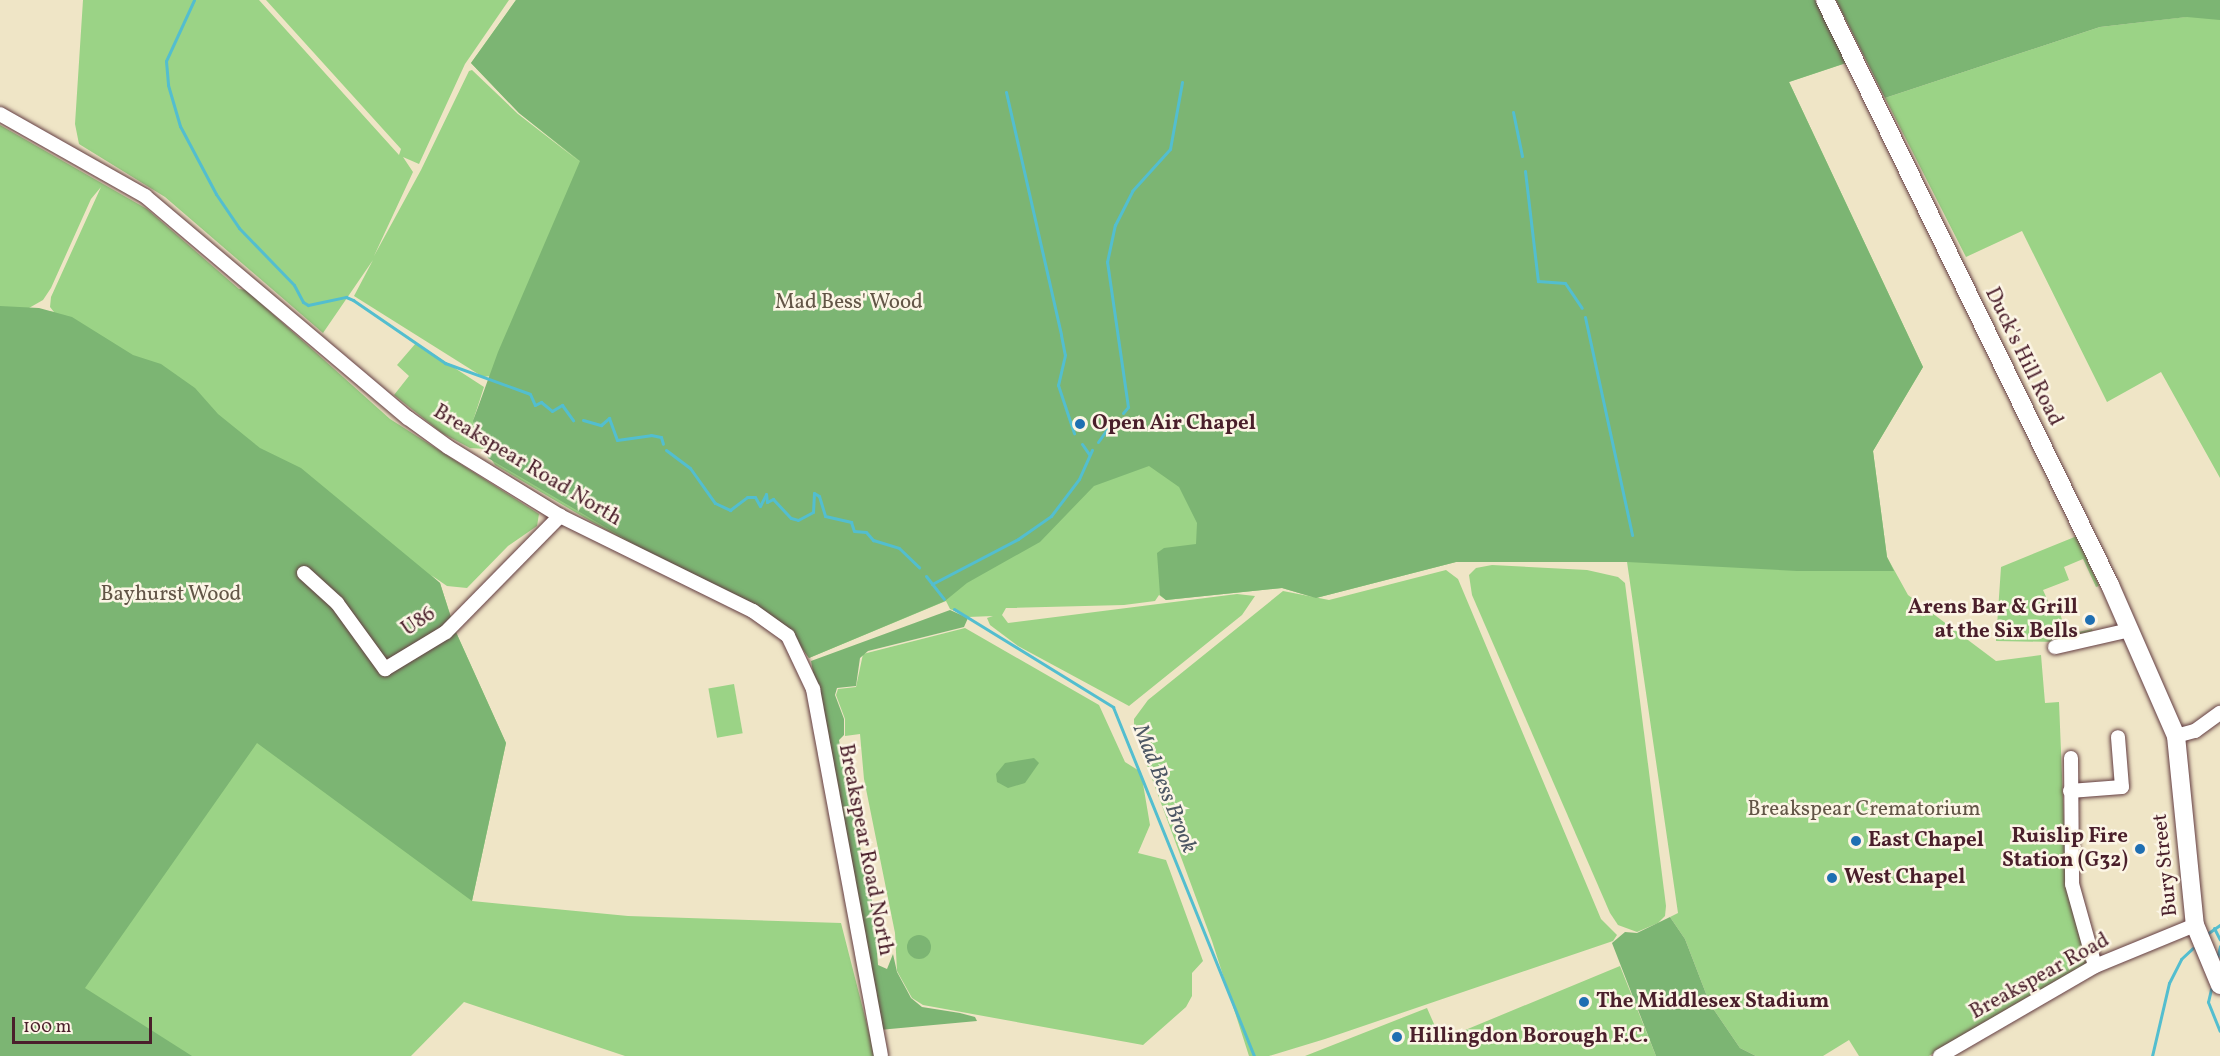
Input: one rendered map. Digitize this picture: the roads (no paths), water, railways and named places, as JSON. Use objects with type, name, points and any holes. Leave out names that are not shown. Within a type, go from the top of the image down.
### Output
[{"type":"main road","name":"Duck's Hill Road","points":[[1825,0],[2130,630],[2176,736]]},
{"type":"main road","name":"Bury Street","points":[[2176,736],[2195,925],[2220,985]]},
{"type":"street","name":"Breakspear Road North","points":[[0,114],[146,196],[408,418],[561,516],[753,611],[784,631],[795,645],[813,689],[881,1056]]},
{"type":"street","name":"U86","points":[[304,573],[337,603],[385,669],[446,632],[561,516]]},
{"type":"street","points":[[2055,647],[2130,630]]},
{"type":"street","points":[[2176,736],[2195,731],[2220,712]]},
{"type":"street","points":[[2070,791],[2123,792],[2118,737]]},
{"type":"street","points":[[2071,758],[2072,884],[2095,966]]},
{"type":"street","name":"Breakspear Road","points":[[1940,1056],[2095,966],[2195,925]]},
{"type":"waterway","name":"Mad Bess Brook","points":[[194,0],[166,61],[168,85],[180,126],[216,194],[239,228],[294,285],[303,302],[308,305],[346,297],[353,300],[445,363],[530,394],[535,405],[541,402],[552,411],[562,405],[573,420]]},
{"type":"waterway","points":[[1123,413],[1128,407],[1107,262],[1115,225],[1132,191],[1170,149],[1182,82]]},
{"type":"waterway","points":[[1006,92],[1065,355],[1058,385],[1074,433]]},
{"type":"waterway","points":[[1513,112],[1522,156]]},
{"type":"waterway","points":[[1525,171],[1538,281],[1565,283],[1582,308]]},
{"type":"waterway","points":[[1585,317],[1632,535]]},
{"type":"waterway","name":"Mad Bess Brook","points":[[583,420],[601,425],[609,418],[617,440],[651,435],[661,437],[663,444]]},
{"type":"waterway","points":[[1098,442],[1112,422]]},
{"type":"waterway","points":[[1082,444],[1089,454]]},
{"type":"waterway","name":"Mad Bess Brook","points":[[666,450],[690,468],[715,503],[730,510],[747,497],[755,497],[760,506],[766,494],[767,502],[773,499],[791,518],[798,520],[813,512],[814,493],[819,496],[825,516],[851,522],[854,531],[866,532],[873,540],[899,548],[919,567]]},
{"type":"waterway","points":[[932,584],[1018,539],[1051,516],[1079,479],[1092,450]]},
{"type":"waterway","name":"Mad Bess Brook","points":[[926,576],[944,599]]},
{"type":"waterway","name":"Mad Bess Brook","points":[[954,609],[1113,707],[1254,1056]]},
{"type":"waterway","points":[[2207,934],[2220,925]]},
{"type":"waterway","points":[[2214,928],[2220,940]]},
{"type":"waterway","points":[[2217,959],[2220,946]]},
{"type":"waterway","points":[[2152,1056],[2169,983],[2181,959],[2193,948]]},
{"type":"waterway","points":[[2211,989],[2208,1002],[2220,1031]]},
{"type":"place","name":"Open Air Chapel","points":[[1080,424]]},
{"type":"place","name":"Arens Bar & Grill at the Six Bells","points":[[2090,620]]},
{"type":"place","name":"East Chapel","points":[[1856,841]]},
{"type":"place","name":"Ruislip Fire Station (G32)","points":[[2140,849]]},
{"type":"place","name":"West Chapel","points":[[1832,878]]},
{"type":"place","name":"The Middlesex Stadium","points":[[1584,1002]]},
{"type":"place","name":"Hillingdon Borough F.C.","points":[[1397,1037]]},
{"type":"park label","name":"Mad Bess' Wood","points":[[849,303]]},
{"type":"park label","name":"Bayhurst Wood","points":[[171,595]]},
{"type":"park label","name":"Breakspear Crematorium","points":[[1864,810]]}]
